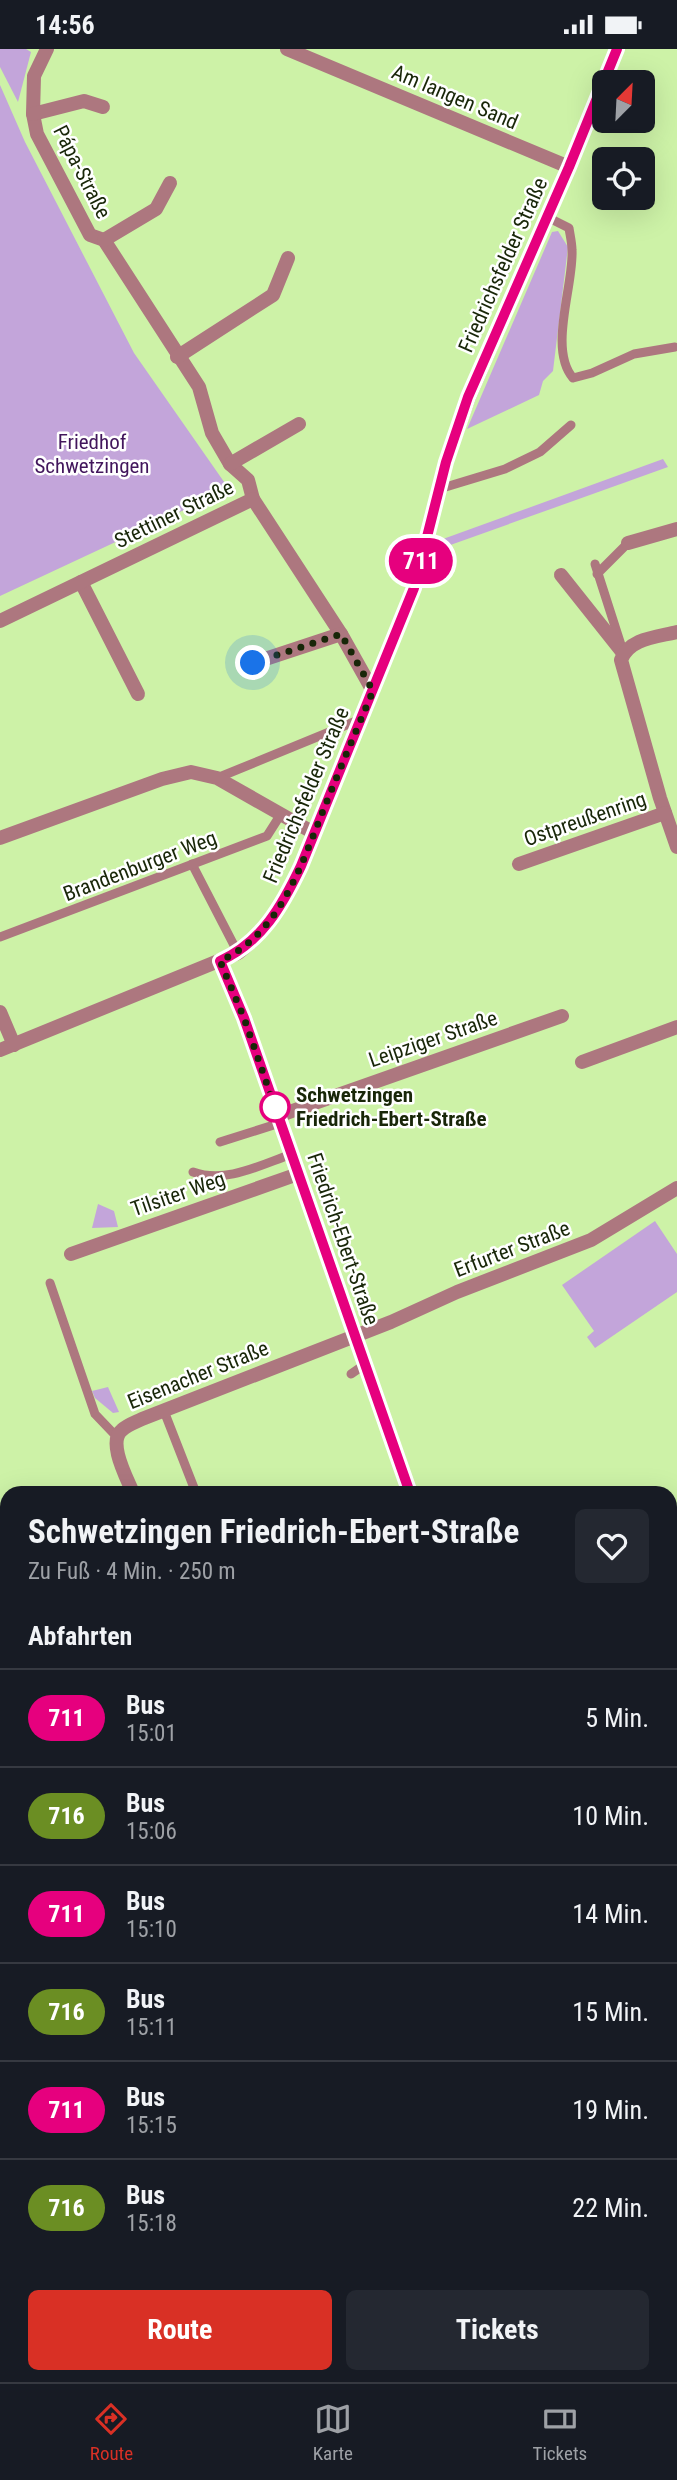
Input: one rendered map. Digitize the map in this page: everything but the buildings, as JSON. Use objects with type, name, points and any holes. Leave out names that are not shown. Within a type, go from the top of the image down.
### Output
[{"type":"street","name":"Pápa-Straße","points":[[47,49],[34,76],[33,114],[37,134],[90,235],[104,240],[177,357],[199,387],[212,433],[230,464],[248,480],[253,499]]},
{"type":"street","name":"Am langen Sand","points":[[287,49],[569,167]]},
{"type":"street","name":"Friedrichsfelder Straße","points":[[7,1047],[238,953],[267,926],[281,905],[301,866],[414,588],[439,489],[468,397],[569,167],[617,49]]},
{"type":"street","name":"Pápa-Straße","points":[[33,114],[85,101],[103,107]]},
{"type":"street","name":"Pápa-Straße","points":[[104,240],[156,209],[170,183]]},
{"type":"street","points":[[177,357],[273,295],[288,258]]},
{"type":"street","points":[[230,464],[299,424]]},
{"type":"street","name":"Stettiner Straße","points":[[0,621],[253,499],[341,634],[373,691]]},
{"type":"street","points":[[628,543],[677,529]]},
{"type":"street","points":[[561,575],[623,653],[634,643],[677,632]]},
{"type":"street","points":[[81,582],[138,694]]},
{"type":"street","points":[[253,663],[341,634]]},
{"type":"street","name":"Ostpreußenring","points":[[623,653],[621,660],[677,847]]},
{"type":"street","points":[[0,838],[162,779],[191,772],[217,778],[314,833]]},
{"type":"street","name":"Ostpreußenring","points":[[519,864],[665,813]]},
{"type":"street","name":"Friedrich-Ebert-Straße","points":[[220,961],[244,1018],[408,1486]]},
{"type":"street","points":[[0,1012],[7,1047]]},
{"type":"street","name":"Leipziger Straße","points":[[279,1119],[562,1016]]},
{"type":"street","points":[[582,1062],[677,1027]]},
{"type":"street","name":"Tilsiter Weg","points":[[71,1254],[298,1174]]},
{"type":"street","name":"Erfurter Straße","points":[[355,1335],[591,1240],[677,1188]]},
{"type":"street","name":"Eisenacher Straße","points":[[130,1486],[116,1449],[116,1436],[122,1429],[355,1335]]},
{"type":"lane","points":[[547,217],[569,228],[573,252],[565,303],[563,351],[565,369],[573,378],[592,373],[634,354],[675,347]]},
{"type":"lane","points":[[439,489],[517,464],[540,452],[571,425]]},
{"type":"lane","points":[[623,653],[596,569],[628,543]]},
{"type":"lane","points":[[217,778],[361,719]]},
{"type":"lane","name":"Brandenburger Weg","points":[[0,937],[267,837],[281,814]]},
{"type":"lane","points":[[192,864],[238,953]]},
{"type":"lane","points":[[220,1142],[279,1119]]},
{"type":"lane","points":[[193,1172],[219,1177],[240,1173],[292,1154]]},
{"type":"lane","points":[[50,1283],[95,1413],[116,1436]]},
{"type":"lane","points":[[351,1374],[365,1365]]},
{"type":"lane","points":[[164,1411],[193,1486]]},
{"type":"green space","points":[[0,49],[26,49],[31,52],[18,102],[0,67]]},
{"type":"green space","name":"Friedhof Schwetzingen","points":[[0,85],[25,142],[134,353],[229,489],[0,596]]},
{"type":"green space","points":[[558,231],[568,247],[553,371],[543,381],[539,395],[467,429],[552,232]]},
{"type":"green space","points":[[663,459],[668,467],[442,548],[443,539]]},
{"type":"green space","points":[[98,1204],[114,1211],[118,1227],[92,1228]]},
{"type":"green space","points":[[655,1221],[677,1254],[677,1292],[595,1348],[587,1337],[594,1331],[562,1285]]},
{"type":"green space","points":[[108,1387],[119,1412],[113,1413],[95,1398],[92,1391]]},
{"type":"bus line","name":"711","points":[[408,1486],[244,1018],[220,961],[238,953],[267,926],[291,888],[301,866],[414,588],[446,462],[468,397],[569,167],[617,49]]},
{"type":"place","name":"Schwetzingen Friedrich-Ebert-Straße","points":[[275,1107]]},
{"type":"route","points":[[253,663],[341,634],[373,691],[291,888],[267,926],[253,941],[238,953],[220,961],[244,1018],[278,1116],[275,1107]]}]
